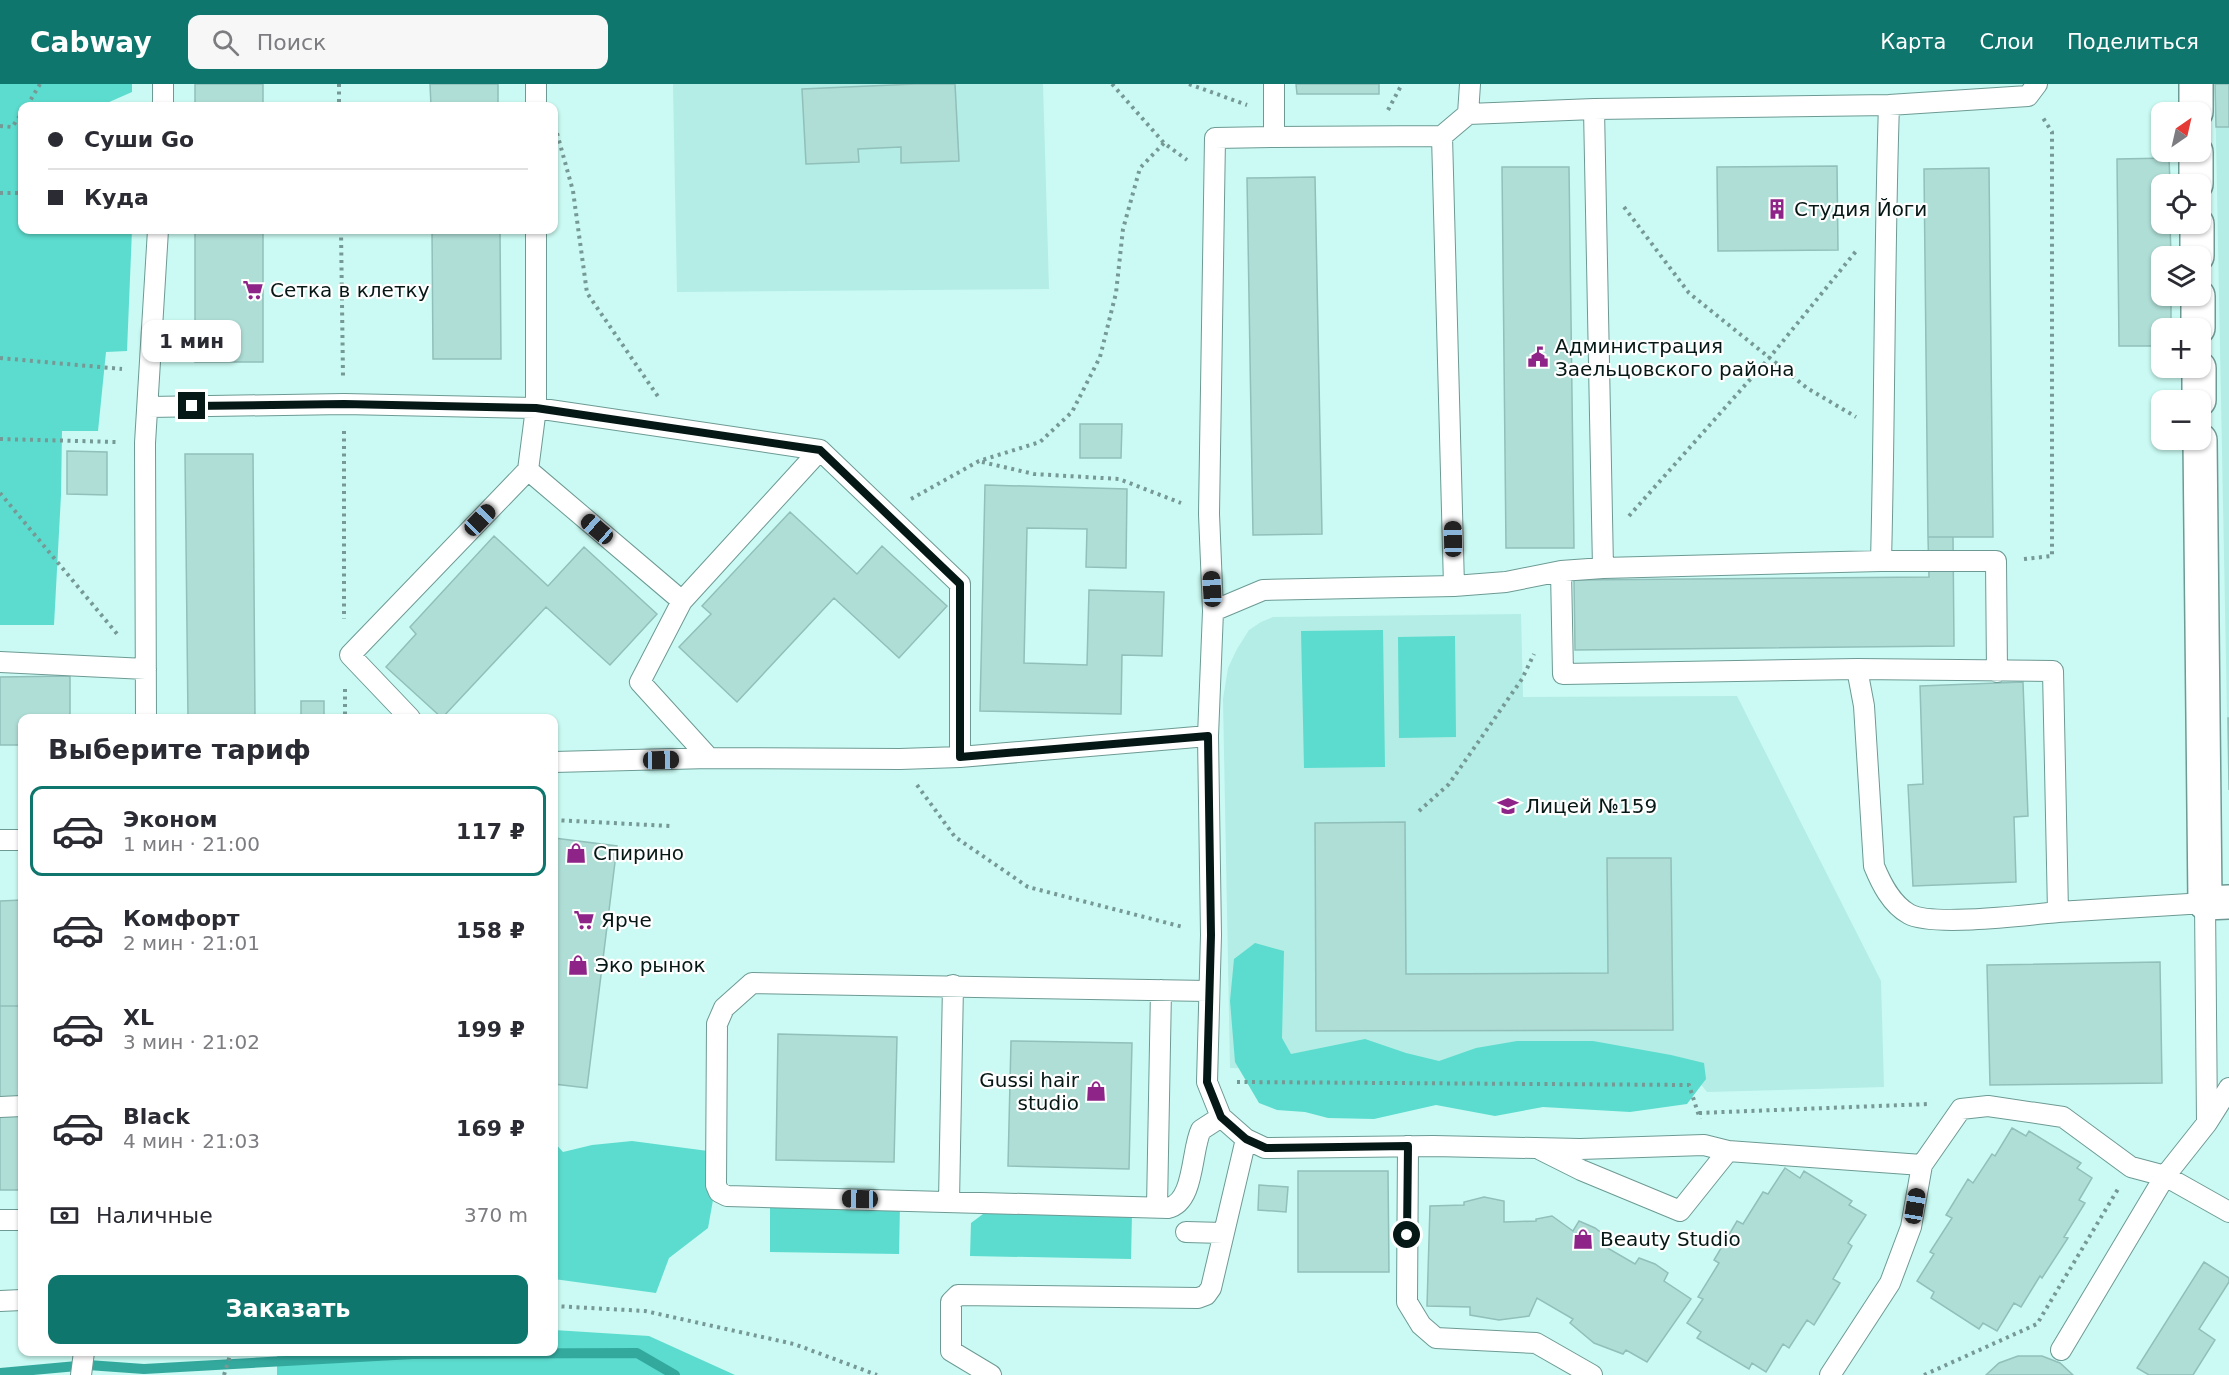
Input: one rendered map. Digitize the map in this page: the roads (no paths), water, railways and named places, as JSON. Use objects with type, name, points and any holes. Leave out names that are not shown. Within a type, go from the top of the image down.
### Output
[{"type":"street","points":[[2196,84],[2196,102]]},
{"type":"street","points":[[2200,450],[2217,903]]},
{"type":"lane","points":[[163,84],[163,102]]},
{"type":"lane","points":[[536,84],[536,102]]},
{"type":"lane","points":[[1274,84],[1274,137]]},
{"type":"lane","points":[[1468,114],[1470,84]]},
{"type":"lane","points":[[1922,1165],[1728,1151],[1704,1144],[1580,1149],[1408,1146],[1266,1148],[1246,1139],[1221,1117],[1207,1082],[1211,935],[1208,736],[1213,611],[1209,514],[1215,138],[1442,136],[1468,114],[1594,109],[1889,105],[2031,88]]},
{"type":"lane","points":[[1881,561],[1885,217],[1889,105]]},
{"type":"lane","points":[[1594,109],[1603,568]]},
{"type":"lane","points":[[1442,136],[1454,586]]},
{"type":"lane","points":[[146,714],[145,443],[158,234]]},
{"type":"lane","points":[[406,714],[350,655],[528,470],[536,408],[536,234]]},
{"type":"lane","points":[[149,407],[344,404],[536,408],[820,450],[960,584],[960,757]]},
{"type":"lane","points":[[709,758],[640,682],[682,602],[820,450]]},
{"type":"lane","points":[[528,470],[682,602]]},
{"type":"lane","points":[[1213,611],[1263,590],[1454,586],[1506,582],[1561,571],[1603,568],[1881,561],[1996,561],[1997,672]]},
{"type":"lane","points":[[1561,571],[1563,674],[1857,669],[2053,671],[2058,912]]},
{"type":"lane","points":[[0,662],[146,669]]},
{"type":"lane","points":[[1857,669],[1864,706],[1874,866],[1884,890],[1910,915],[1942,921],[2217,903],[2207,1123]]},
{"type":"lane","points":[[558,762],[709,758],[960,757],[1208,736]]},
{"type":"lane","points":[[0,840],[18,840]]},
{"type":"lane","points":[[1208,991],[752,983],[724,1008],[717,1024],[716,1185],[719,1192],[727,1196],[1175,1206],[1180,1201],[1192,1170],[1199,1134],[1204,1127],[1221,1117]]},
{"type":"lane","points":[[949,1202],[953,986]]},
{"type":"lane","points":[[1157,1207],[1161,990]]},
{"type":"lane","points":[[2061,1350],[2165,1176],[2207,1123],[2229,1088]]},
{"type":"lane","points":[[0,1107],[18,1106]]},
{"type":"lane","points":[[1830,1375],[1890,1282],[1911,1227],[1922,1165],[1961,1109],[1988,1106],[2063,1117],[2131,1167],[2165,1176],[2229,1212]]},
{"type":"lane","points":[[991,1375],[951,1351],[951,1302],[958,1295],[1198,1298],[1206,1295],[1211,1288],[1246,1139]]},
{"type":"lane","points":[[1408,1146],[1407,1302],[1421,1324],[1436,1338],[1536,1343],[1592,1375]]},
{"type":"lane","points":[[1536,1148],[1581,1170],[1680,1211],[1728,1151]]},
{"type":"lane","points":[[0,1220],[18,1220]]},
{"type":"lane","points":[[1186,1232],[1223,1233]]},
{"type":"lane","points":[[0,1301],[18,1300]]},
{"type":"lane","points":[[81,1375],[83,1356]]},
{"type":"waterway","points":[[558,1353],[637,1353],[675,1375]]},
{"type":"waterway","points":[[0,1373],[88,1365],[144,1369],[377,1356]]},
{"type":"place","name":"Студия Йоги","points":[[1777,209]]},
{"type":"place","name":"Сетка в клетку","points":[[253,290]]},
{"type":"place","name":"Администрация Заельцовского района","points":[[1538,357]]},
{"type":"place","name":"Лицей №159","points":[[1508,806]]},
{"type":"place","name":"Спирино","points":[[576,853]]},
{"type":"place","name":"Ярче","points":[[584,920]]},
{"type":"place","name":"Эко рынок","points":[[578,965]]},
{"type":"place","name":"Gussi hair studio","points":[[1096,1091]]},
{"type":"place","name":"Beauty Studio","points":[[1583,1239]]}]
